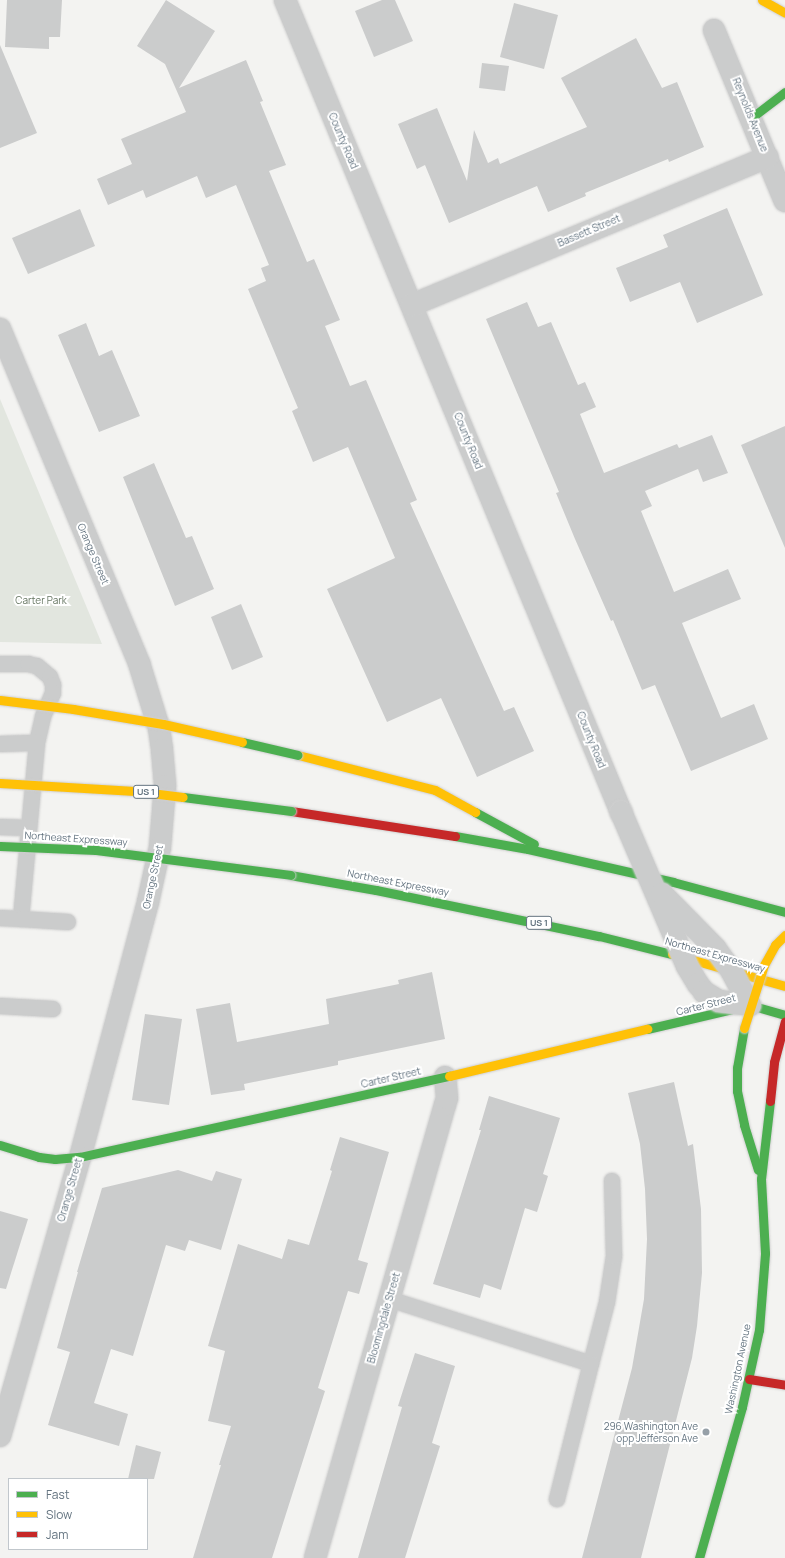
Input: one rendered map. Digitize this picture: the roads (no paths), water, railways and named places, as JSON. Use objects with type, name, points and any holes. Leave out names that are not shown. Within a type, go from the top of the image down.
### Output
[{"type":"main road","points":[[762,0],[785,13]]},
{"type":"main road","points":[[751,118],[785,92]]},
{"type":"main road","points":[[0,700],[73,709],[163,724],[298,755],[435,790],[555,855]]},
{"type":"main road","name":"US 1","points":[[0,783],[136,791],[414,829],[555,855],[672,882],[785,912]]},
{"type":"main road","name":"Northeast Expressway","points":[[0,846],[96,850],[207,863],[383,891],[655,949],[785,986]]},
{"type":"main road","name":"Washington Avenue","points":[[761,1179],[738,1103],[737,1068],[744,1028],[764,964],[775,945],[785,935]]},
{"type":"main road","name":"Carter Street","points":[[0,1145],[39,1157],[55,1159],[80,1157],[445,1077],[750,1005],[785,1014]]},
{"type":"main road","name":"Washington Avenue","points":[[699,1558],[749,1379],[758,1330],[763,1292],[764,1237],[761,1179],[771,1087],[785,1021]]},
{"type":"main road","points":[[749,1379],[785,1385]]},
{"type":"street","name":"County Road","points":[[285,1],[621,812],[687,966],[704,992],[719,1001],[750,1005]]},
{"type":"street","name":"Reynolds Avenue","points":[[714,30],[785,201]]},
{"type":"street","name":"Bassett Street","points":[[412,305],[767,157]]},
{"type":"street","name":"Orange Street","points":[[0,329],[139,663],[159,728],[165,786],[164,806],[155,873],[80,1157],[0,1436]]},
{"type":"street","name":"County Road","points":[[651,881],[715,948],[731,970],[750,1005]]},
{"type":"street","name":"Bloomingdale Street","points":[[315,1558],[445,1105],[445,1077]]},
{"type":"lane","points":[[0,664],[28,664],[37,666],[50,677],[53,685],[37,743],[22,919]]},
{"type":"lane","points":[[0,744],[37,743]]},
{"type":"lane","points":[[0,827],[29,828]]},
{"type":"lane","points":[[0,918],[68,922]]},
{"type":"lane","points":[[0,1006],[53,1009]]},
{"type":"lane","points":[[557,1499],[607,1302],[614,1256],[612,1181]]},
{"type":"lane","points":[[389,1299],[591,1364]]},
{"type":"place","name":"296 Washington Ave opp Jefferson Ave","points":[[706,1432]]},
{"type":"park label","name":"Carter Park","points":[[41,601]]}]
